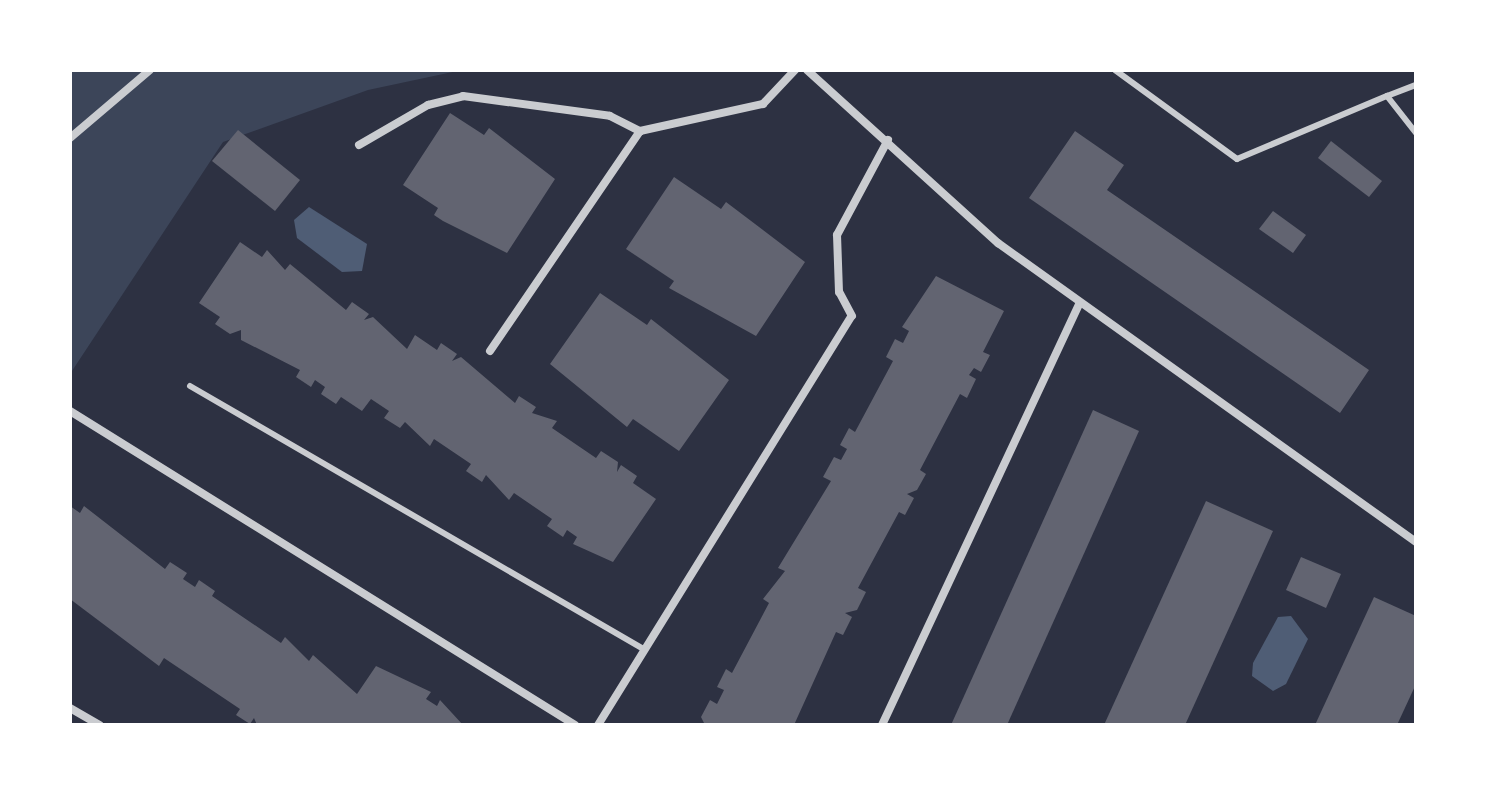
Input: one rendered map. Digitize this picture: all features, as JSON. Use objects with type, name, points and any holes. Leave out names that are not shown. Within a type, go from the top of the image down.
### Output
[{"type":"street","points":[[70,138],[150,70]]},
{"type":"street","points":[[359,145],[428,105],[463,96],[610,116],[640,131],[763,104],[795,70]]},
{"type":"street","points":[[807,70],[888,140],[998,243],[1079,305],[1416,542]]},
{"type":"street","points":[[490,351],[640,131]]},
{"type":"street","points":[[598,725],[852,316],[839,292],[837,235],[888,140]]},
{"type":"street","points":[[882,725],[1079,305]]},
{"type":"street","points":[[70,411],[575,725]]},
{"type":"street","points":[[70,708],[99,725]]},
{"type":"lane","points":[[1115,70],[1237,159],[1416,85]]},
{"type":"lane","points":[[1387,96],[1416,133]]},
{"type":"lane","points":[[190,386],[645,650]]},
{"type":"shaded area","points":[[70,70],[462,70],[368,90],[223,142],[70,374]]},
{"type":"shaded area","points":[[309,207],[367,244],[362,271],[342,272],[297,238],[294,220]]},
{"type":"shaded area","points":[[1291,616],[1308,639],[1286,684],[1273,691],[1252,676],[1253,663],[1278,617]]},
{"type":"building","points":[[450,113],[484,135],[489,128],[555,179],[507,253],[443,221],[434,215],[438,208],[403,185]]},
{"type":"building","points":[[238,130],[300,180],[275,211],[212,161]]},
{"type":"building","points":[[1075,131],[1124,165],[1107,190],[1369,370],[1340,413],[1029,198]]},
{"type":"building","points":[[1331,141],[1382,181],[1369,197],[1318,158]]},
{"type":"building","points":[[674,177],[721,209],[726,202],[805,262],[756,336],[669,288],[674,281],[626,249]]},
{"type":"building","points":[[1273,211],[1306,235],[1293,253],[1259,229]]},
{"type":"building","points":[[240,242],[262,257],[267,250],[285,270],[290,264],[346,310],[352,302],[369,314],[364,320],[373,317],[407,349],[415,335],[437,350],[441,343],[457,354],[452,361],[461,357],[515,403],[519,396],[536,407],[532,413],[557,421],[552,428],[596,458],[601,451],[618,462],[617,472],[621,465],[637,476],[633,483],[656,499],[613,562],[573,544],[577,537],[567,530],[563,537],[547,526],[552,519],[514,493],[509,500],[486,475],[482,482],[466,471],[471,464],[434,439],[430,446],[405,422],[400,428],[384,418],[389,411],[371,399],[362,411],[341,397],[336,404],[321,394],[325,387],[315,380],[311,387],[296,377],[300,370],[241,340],[241,330],[230,334],[215,324],[220,317],[199,303]]},
{"type":"building","points":[[936,276],[1004,311],[983,352],[990,355],[981,372],[974,368],[969,375],[976,379],[967,398],[960,394],[920,470],[926,474],[917,490],[907,494],[914,498],[905,515],[899,512],[858,588],[866,592],[857,610],[845,613],[852,617],[843,635],[836,632],[794,725],[705,725],[701,717],[710,700],[717,704],[724,690],[717,687],[726,669],[732,673],[769,603],[763,599],[785,571],[778,568],[831,481],[823,477],[834,457],[841,460],[847,449],[840,445],[849,428],[855,432],[893,361],[886,357],[895,339],[903,343],[909,331],[902,327]]},
{"type":"building","points":[[600,293],[647,325],[651,319],[729,380],[679,451],[633,419],[627,427],[550,364]]},
{"type":"building","points":[[1093,410],[1139,431],[1007,725],[951,725]]},
{"type":"building","points":[[1206,501],[1273,531],[1185,725],[1104,725]]},
{"type":"building","points":[[70,506],[80,513],[84,506],[165,569],[170,562],[187,573],[183,579],[195,587],[199,580],[215,591],[212,596],[281,643],[285,637],[309,661],[313,655],[357,694],[376,666],[431,692],[426,699],[437,706],[440,700],[463,725],[257,725],[254,718],[250,724],[236,715],[240,709],[164,658],[159,666],[70,599]]},
{"type":"building","points":[[1301,557],[1341,574],[1326,608],[1286,590]]},
{"type":"building","points":[[1374,597],[1416,616],[1416,684],[1397,725],[1315,725]]}]
